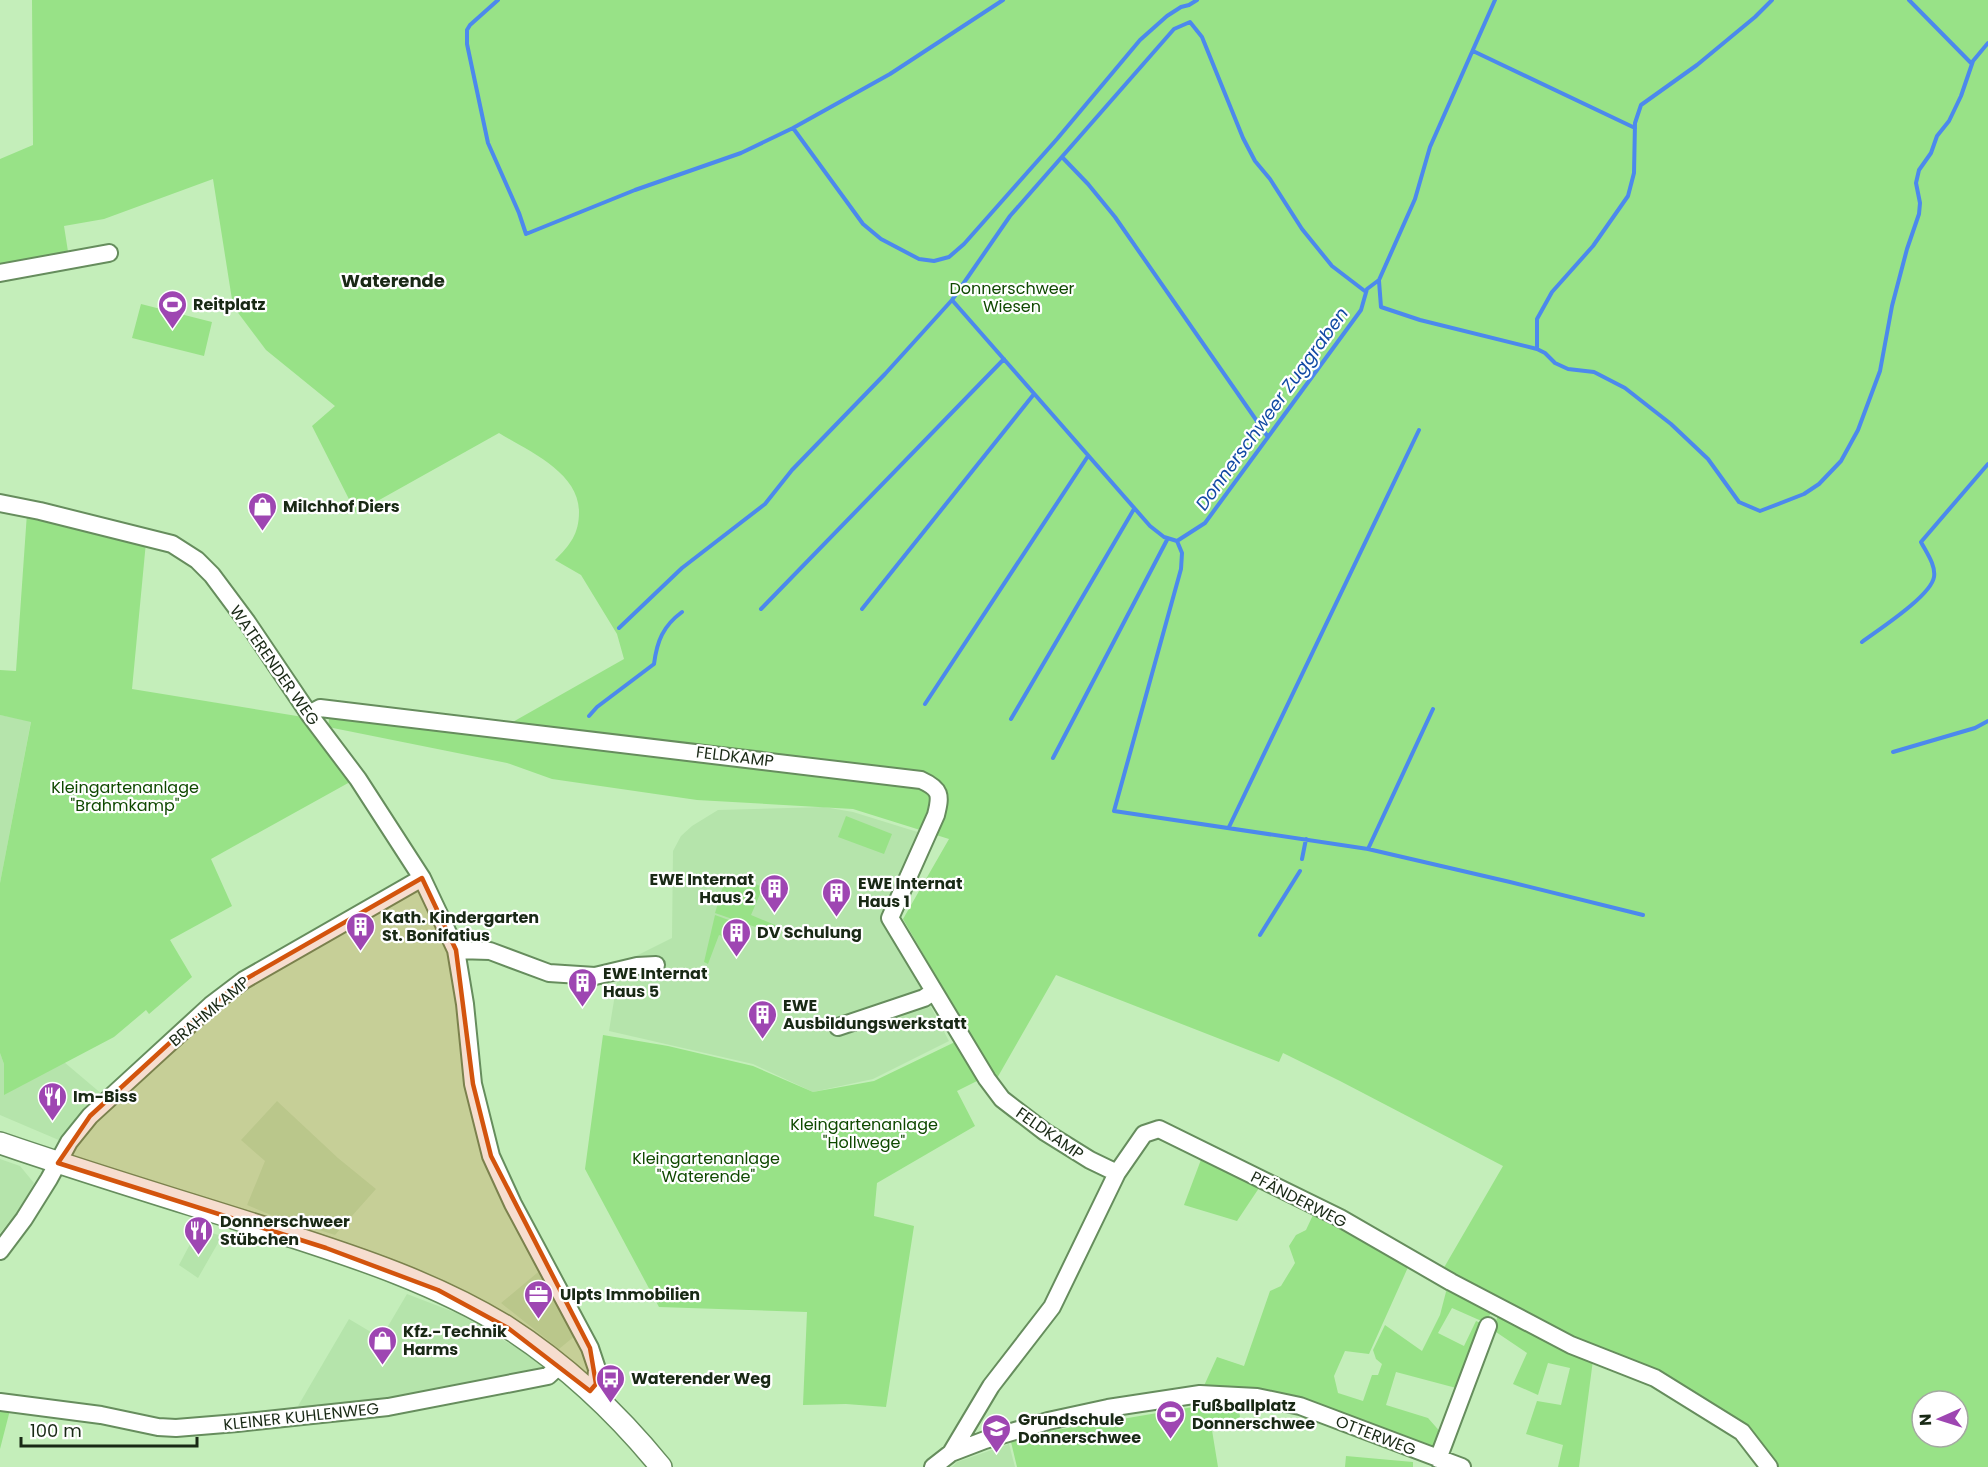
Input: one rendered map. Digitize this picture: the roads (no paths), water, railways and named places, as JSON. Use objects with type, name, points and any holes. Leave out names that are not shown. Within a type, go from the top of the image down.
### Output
[{"type":"main road","points":[[0,1143],[326,1248],[438,1290],[508,1328],[560,1365],[590,1390],[661,1467]]},
{"type":"street","points":[[0,273],[109,253]]},
{"type":"street","name":"WATERENDER WEG","points":[[0,503],[172,544],[197,560],[212,575],[247,622],[309,714],[358,779],[422,878],[456,950],[465,1004],[473,1084],[491,1156],[513,1204],[590,1348],[597,1369],[596,1384],[590,1390]]},
{"type":"street","name":"FELDKAMP","points":[[309,714],[320,708],[921,780],[933,785],[939,793],[939,802],[925,841],[890,918],[933,992],[1002,1099],[1045,1132],[1090,1160],[1117,1173]]},
{"type":"street","name":"BRAHMKAMP","points":[[0,1251],[24,1219],[69,1142],[90,1116],[210,1005],[244,980],[422,878]]},
{"type":"street","points":[[456,950],[490,951],[549,973],[595,976],[638,966],[656,965]]},
{"type":"street","points":[[838,1027],[924,998],[933,992]]},
{"type":"street","name":"PFÄNDERWEG","points":[[951,1453],[991,1386],[1052,1307],[1117,1173],[1144,1134],[1160,1129],[1340,1218],[1571,1345],[1655,1378],[1742,1432],[1769,1467]]},
{"type":"street","name":"OTTERWEG","points":[[1438,1459],[1488,1326]]},
{"type":"street","name":"KLEINER KUHLENWEG","points":[[0,1402],[100,1414],[158,1427],[209,1425],[388,1407],[548,1376],[560,1365]]},
{"type":"street","name":"OTTERWEG","points":[[933,1467],[951,1453],[984,1440],[1048,1421],[1108,1408],[1200,1394],[1257,1397],[1300,1406],[1462,1467]]},
{"type":"waterway","points":[[498,0],[470,25],[467,30],[467,44],[488,143],[526,234],[635,190],[741,153],[793,128],[890,74],[1003,0]]},
{"type":"waterway","points":[[793,128],[863,224],[881,239],[919,259],[934,261],[949,257],[964,244],[1057,139],[1140,40],[1167,16],[1197,0]]},
{"type":"waterway","name":"Donnerschweer Zuggraben","points":[[1495,0],[1430,147],[1415,199],[1379,280],[1367,289],[1361,310],[1205,523],[1177,541],[1182,553],[1181,569],[1114,811],[1368,849],[1643,915]]},
{"type":"waterway","points":[[1537,349],[1537,319],[1552,292],[1593,246],[1628,196],[1634,173],[1635,123],[1641,105],[1697,65],[1772,0]]},
{"type":"waterway","points":[[1909,0],[1972,64]]},
{"type":"waterway","points":[[619,628],[682,568],[765,504],[792,470],[885,374],[952,300],[1010,216],[1174,29],[1190,22],[1202,37],[1243,138],[1255,161],[1270,179],[1302,229],[1332,266],[1366,292]]},
{"type":"waterway","points":[[1379,281],[1381,307],[1420,320],[1537,349],[1555,363],[1568,369],[1594,372],[1625,388],[1671,424],[1708,459],[1739,502],[1760,511],[1804,494],[1819,484],[1841,461],[1858,430],[1880,371],[1892,306],[1919,214],[1920,203],[1916,183],[1919,170],[1931,153],[1937,136],[1949,121],[1961,96],[1973,61],[1988,43]]},
{"type":"waterway","points":[[1473,51],[1635,128]]},
{"type":"waterway","points":[[1062,157],[1115,217],[1268,437]]},
{"type":"waterway","points":[[952,300],[1150,526],[1164,537],[1177,541]]},
{"type":"waterway","points":[[761,609],[1004,359]]},
{"type":"waterway","points":[[862,609],[1034,394]]},
{"type":"waterway","points":[[1229,827],[1419,430]]},
{"type":"waterway","points":[[925,704],[1088,456]]},
{"type":"waterway","points":[[1862,642],[1914,603],[1931,585],[1934,568],[1921,542],[1988,464]]},
{"type":"waterway","points":[[1011,719],[1134,509]]},
{"type":"waterway","points":[[1053,758],[1168,538]]},
{"type":"waterway","points":[[589,716],[597,707],[654,664],[662,635],[670,623],[682,612]]},
{"type":"waterway","points":[[1368,849],[1433,709]]},
{"type":"waterway","points":[[1893,752],[1975,728],[1988,721]]},
{"type":"waterway","points":[[1302,859],[1306,839]]},
{"type":"waterway","points":[[1260,935],[1300,871]]},
{"type":"place","name":"Reitplatz","points":[[172,330]]},
{"type":"place","name":"Milchhof Diers","points":[[262,532]]},
{"type":"place","name":"EWE Internat Haus 2","points":[[775,914]]},
{"type":"place","name":"EWE Internat Haus 1","points":[[837,918]]},
{"type":"place","name":"Kath. Kindergarten St. Bonifatius","points":[[361,952]]},
{"type":"place","name":"DV Schulung","points":[[736,958]]},
{"type":"place","name":"EWE Internat Haus 5","points":[[582,1008]]},
{"type":"place","name":"EWE Ausbildungswerkstatt","points":[[762,1040]]},
{"type":"place","name":"Im-Biss","points":[[52,1122]]},
{"type":"place","name":"Donnerschweer Stübchen","points":[[199,1256]]},
{"type":"place","name":"Ulpts Immobilien","points":[[539,1320]]},
{"type":"place","name":"Kfz.-Technik Harms","points":[[382,1366]]},
{"type":"place","name":"Waterender Weg","points":[[610,1404]]},
{"type":"place","name":"Fußballplatz Donnerschwee","points":[[1171,1440]]},
{"type":"place","name":"Grundschule Donnerschwee","points":[[997,1454]]},
{"type":"district","name":"Waterende","points":[[393,281]]},
{"type":"park label","name":"Donnerschweer Wiesen","points":[[1012,297]]},
{"type":"park label","name":"Kleingartenanlage \"Brahmkamp\"","points":[[125,796]]},
{"type":"park label","name":"Kleingartenanlage \"Hollwege\"","points":[[864,1133]]},
{"type":"park label","name":"Kleingartenanlage \"Waterende\"","points":[[706,1167]]}]
